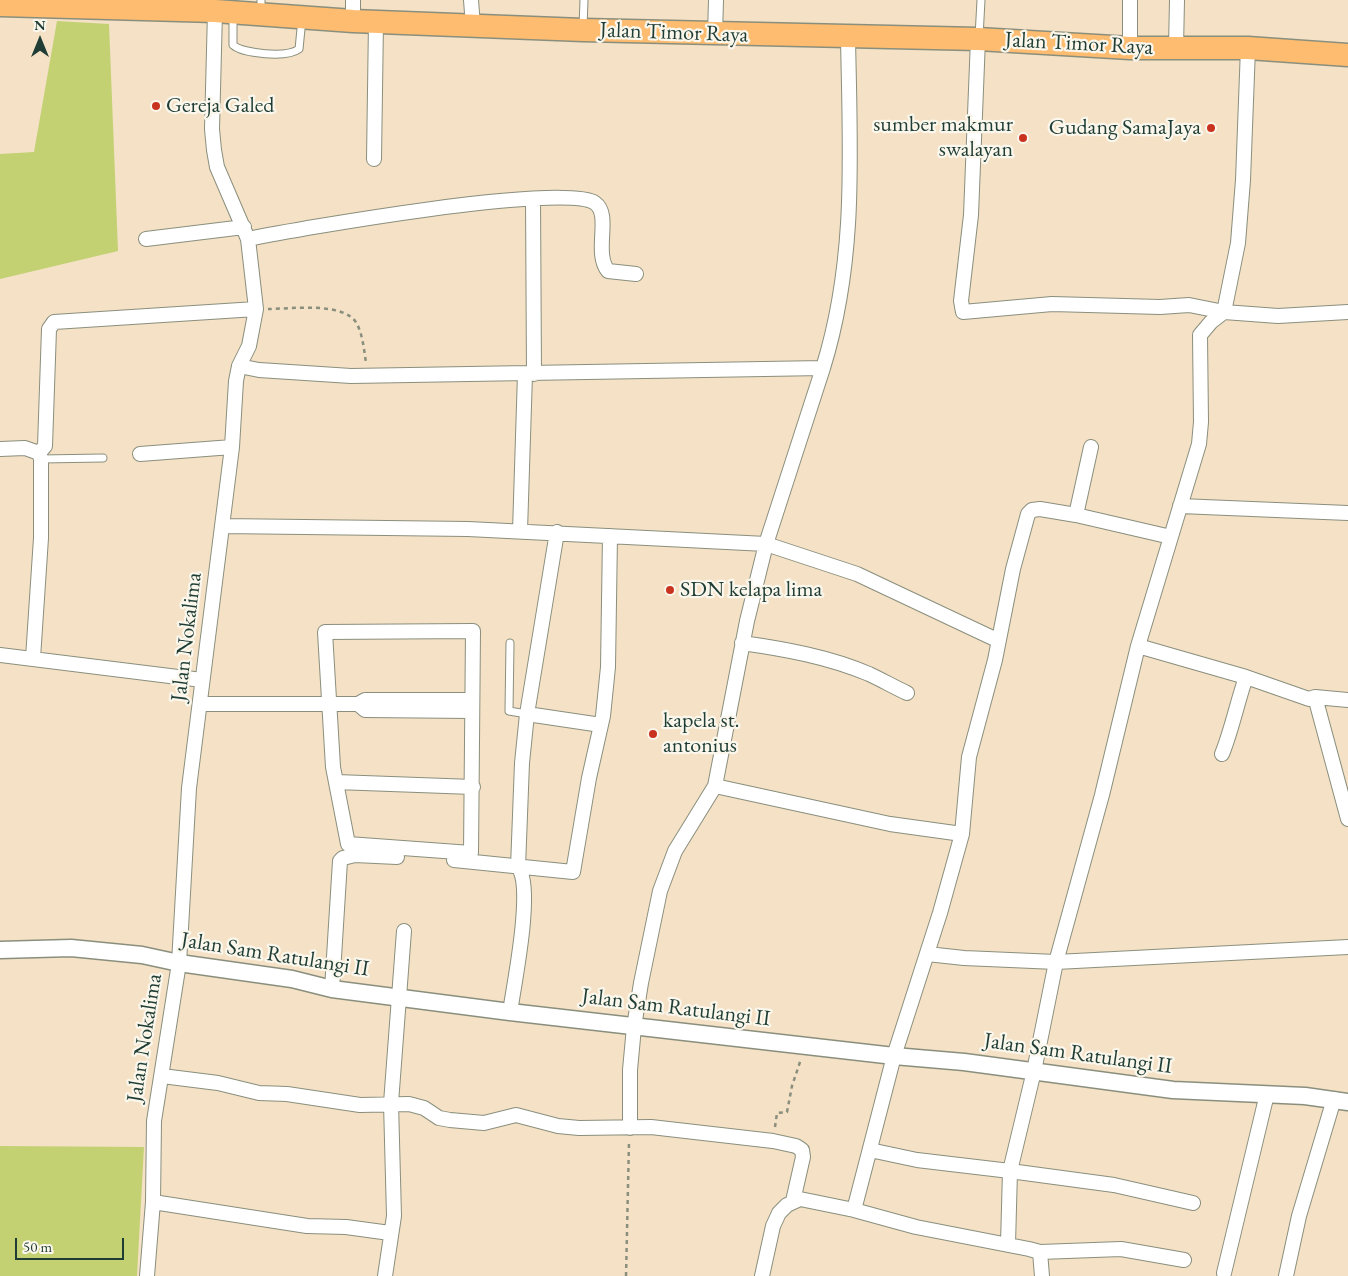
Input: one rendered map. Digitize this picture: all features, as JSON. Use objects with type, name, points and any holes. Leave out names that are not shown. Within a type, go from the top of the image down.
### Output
[{"type":"highway","name":"Jalan Timor Raya","points":[[0,5],[28,3],[224,12],[261,8],[302,19],[353,11],[376,22],[715,35],[978,39],[1130,48],[1248,48],[1348,55]]},
{"type":"street","points":[[472,0],[472,26]]},
{"type":"street","points":[[715,35],[716,0]]},
{"type":"street","points":[[1130,0],[1130,48]]},
{"type":"street","points":[[1176,48],[1177,0]]},
{"type":"street","name":"Jalan Nokalima","points":[[147,1276],[153,1202],[154,1121],[178,963],[189,788],[232,447],[236,381],[249,346],[256,309],[246,233],[217,167],[214,150],[212,129],[224,12]]},
{"type":"street","points":[[374,159],[376,22]]},
{"type":"street","points":[[630,1128],[630,1070],[634,1027],[660,891],[668,866],[715,786],[742,644],[766,544],[823,368],[839,311],[849,227],[851,185],[848,38]]},
{"type":"street","points":[[978,39],[970,215],[961,301],[963,312],[1052,304],[1160,307],[1189,305],[1224,312],[1278,316],[1348,312]]},
{"type":"street","points":[[1008,1244],[1010,1171],[1034,1071],[1056,962],[1102,795],[1138,646],[1199,444],[1201,422],[1200,335],[1211,322],[1224,312],[1238,243],[1243,180],[1248,48]]},
{"type":"street","points":[[520,531],[530,374],[533,199]]},
{"type":"street","points":[[146,239],[246,233],[405,212],[533,199],[589,200],[596,204],[602,215],[600,255],[602,264],[608,271],[636,274]]},
{"type":"street","points":[[32,658],[41,538],[40,456],[45,446],[49,329],[54,322],[256,309]]},
{"type":"street","points":[[240,366],[259,370],[369,376],[823,368]]},
{"type":"street","points":[[140,454],[232,447]]},
{"type":"street","points":[[1076,515],[1091,447]]},
{"type":"street","points":[[0,449],[25,448],[40,456]]},
{"type":"street","points":[[1180,506],[1348,513]]},
{"type":"street","points":[[854,1210],[894,1056],[927,954],[962,834],[969,757],[995,660],[997,640],[1013,569],[1028,514],[1032,510],[1040,509],[1076,515],[1171,537]]},
{"type":"street","points":[[222,526],[327,526],[557,532],[766,544],[857,574],[997,640]]},
{"type":"street","points":[[510,1012],[521,940],[524,897],[524,880],[518,867],[522,762],[557,532]]},
{"type":"street","points":[[332,989],[339,875],[343,858],[354,855],[383,856],[573,872],[589,778],[601,725],[608,667],[610,536]]},
{"type":"street","points":[[473,631],[472,706],[473,787],[471,852],[348,844],[336,782],[328,703],[325,632],[473,631]]},
{"type":"street","points":[[742,644],[800,653],[830,660],[869,674],[907,693]]},
{"type":"street","points":[[1138,646],[1246,677],[1309,699],[1315,697],[1348,700]]},
{"type":"street","points":[[0,655],[202,680]]},
{"type":"street","points":[[1222,754],[1232,727],[1235,707],[1246,677]]},
{"type":"street","points":[[1315,697],[1344,794],[1348,819]]},
{"type":"street","points":[[200,704],[358,704],[365,710],[472,706]]},
{"type":"street","points":[[528,714],[601,725]]},
{"type":"street","points":[[336,782],[473,787]]},
{"type":"street","points":[[715,786],[890,824],[962,834]]},
{"type":"street","points":[[384,1276],[394,1216],[391,1103],[404,931]]},
{"type":"street","name":"Jalan Sam Ratulangi II","points":[[0,950],[71,948],[142,955],[178,963],[292,979],[332,989],[398,996],[510,1012],[894,1056],[964,1062],[1173,1090],[1267,1094],[1341,1101]]},
{"type":"street","points":[[927,954],[1056,962],[1348,948]]},
{"type":"street","points":[[162,1076],[218,1083],[259,1093],[287,1094],[360,1105],[391,1103],[417,1106],[431,1114],[450,1120],[484,1123],[516,1115],[558,1126],[579,1128],[651,1127],[695,1131],[796,1146],[802,1150],[803,1157],[793,1201]]},
{"type":"street","points":[[1224,1273],[1267,1094]]},
{"type":"street","points":[[1286,1276],[1299,1216],[1341,1101]]},
{"type":"street","points":[[870,1150],[917,1160],[1114,1185],[1193,1203]]},
{"type":"street","points":[[762,1276],[773,1226],[779,1213],[793,1201],[806,1199],[916,1227],[1008,1244],[1040,1252],[1121,1249],[1184,1260]]},
{"type":"street","points":[[153,1202],[306,1226],[346,1227],[390,1234]]},
{"type":"street","points":[[1040,1252],[1042,1276]]},
{"type":"lane","points":[[583,30],[584,0]]},
{"type":"lane","points":[[978,39],[981,0]]},
{"type":"lane","points":[[224,12],[232,45],[238,50],[268,54],[293,53],[299,49],[302,19]]},
{"type":"lane","points":[[40,456],[103,458]]},
{"type":"lane","points":[[510,643],[509,711],[528,714]]},
{"type":"path","points":[[256,309],[336,309],[350,314],[357,323],[369,376]]},
{"type":"path","points":[[777,1113],[787,1112],[792,1086],[805,1046]]},
{"type":"path","points":[[626,1276],[627,1169],[630,1128]]},
{"type":"green space","points":[[57,21],[109,24],[118,251],[0,279],[0,154],[34,152]]},
{"type":"green space","points":[[0,1146],[144,1147],[137,1276],[0,1276]]},
{"type":"place","name":"Gereja Galed","points":[[156,106]]},
{"type":"place","name":"Gudang SamaJaya","points":[[1211,128]]},
{"type":"place","name":"sumber makmur swalayan","points":[[1023,138]]},
{"type":"place","name":"SDN kelapa lima","points":[[670,590]]},
{"type":"place","name":"kapela st. antonius","points":[[653,734]]}]
